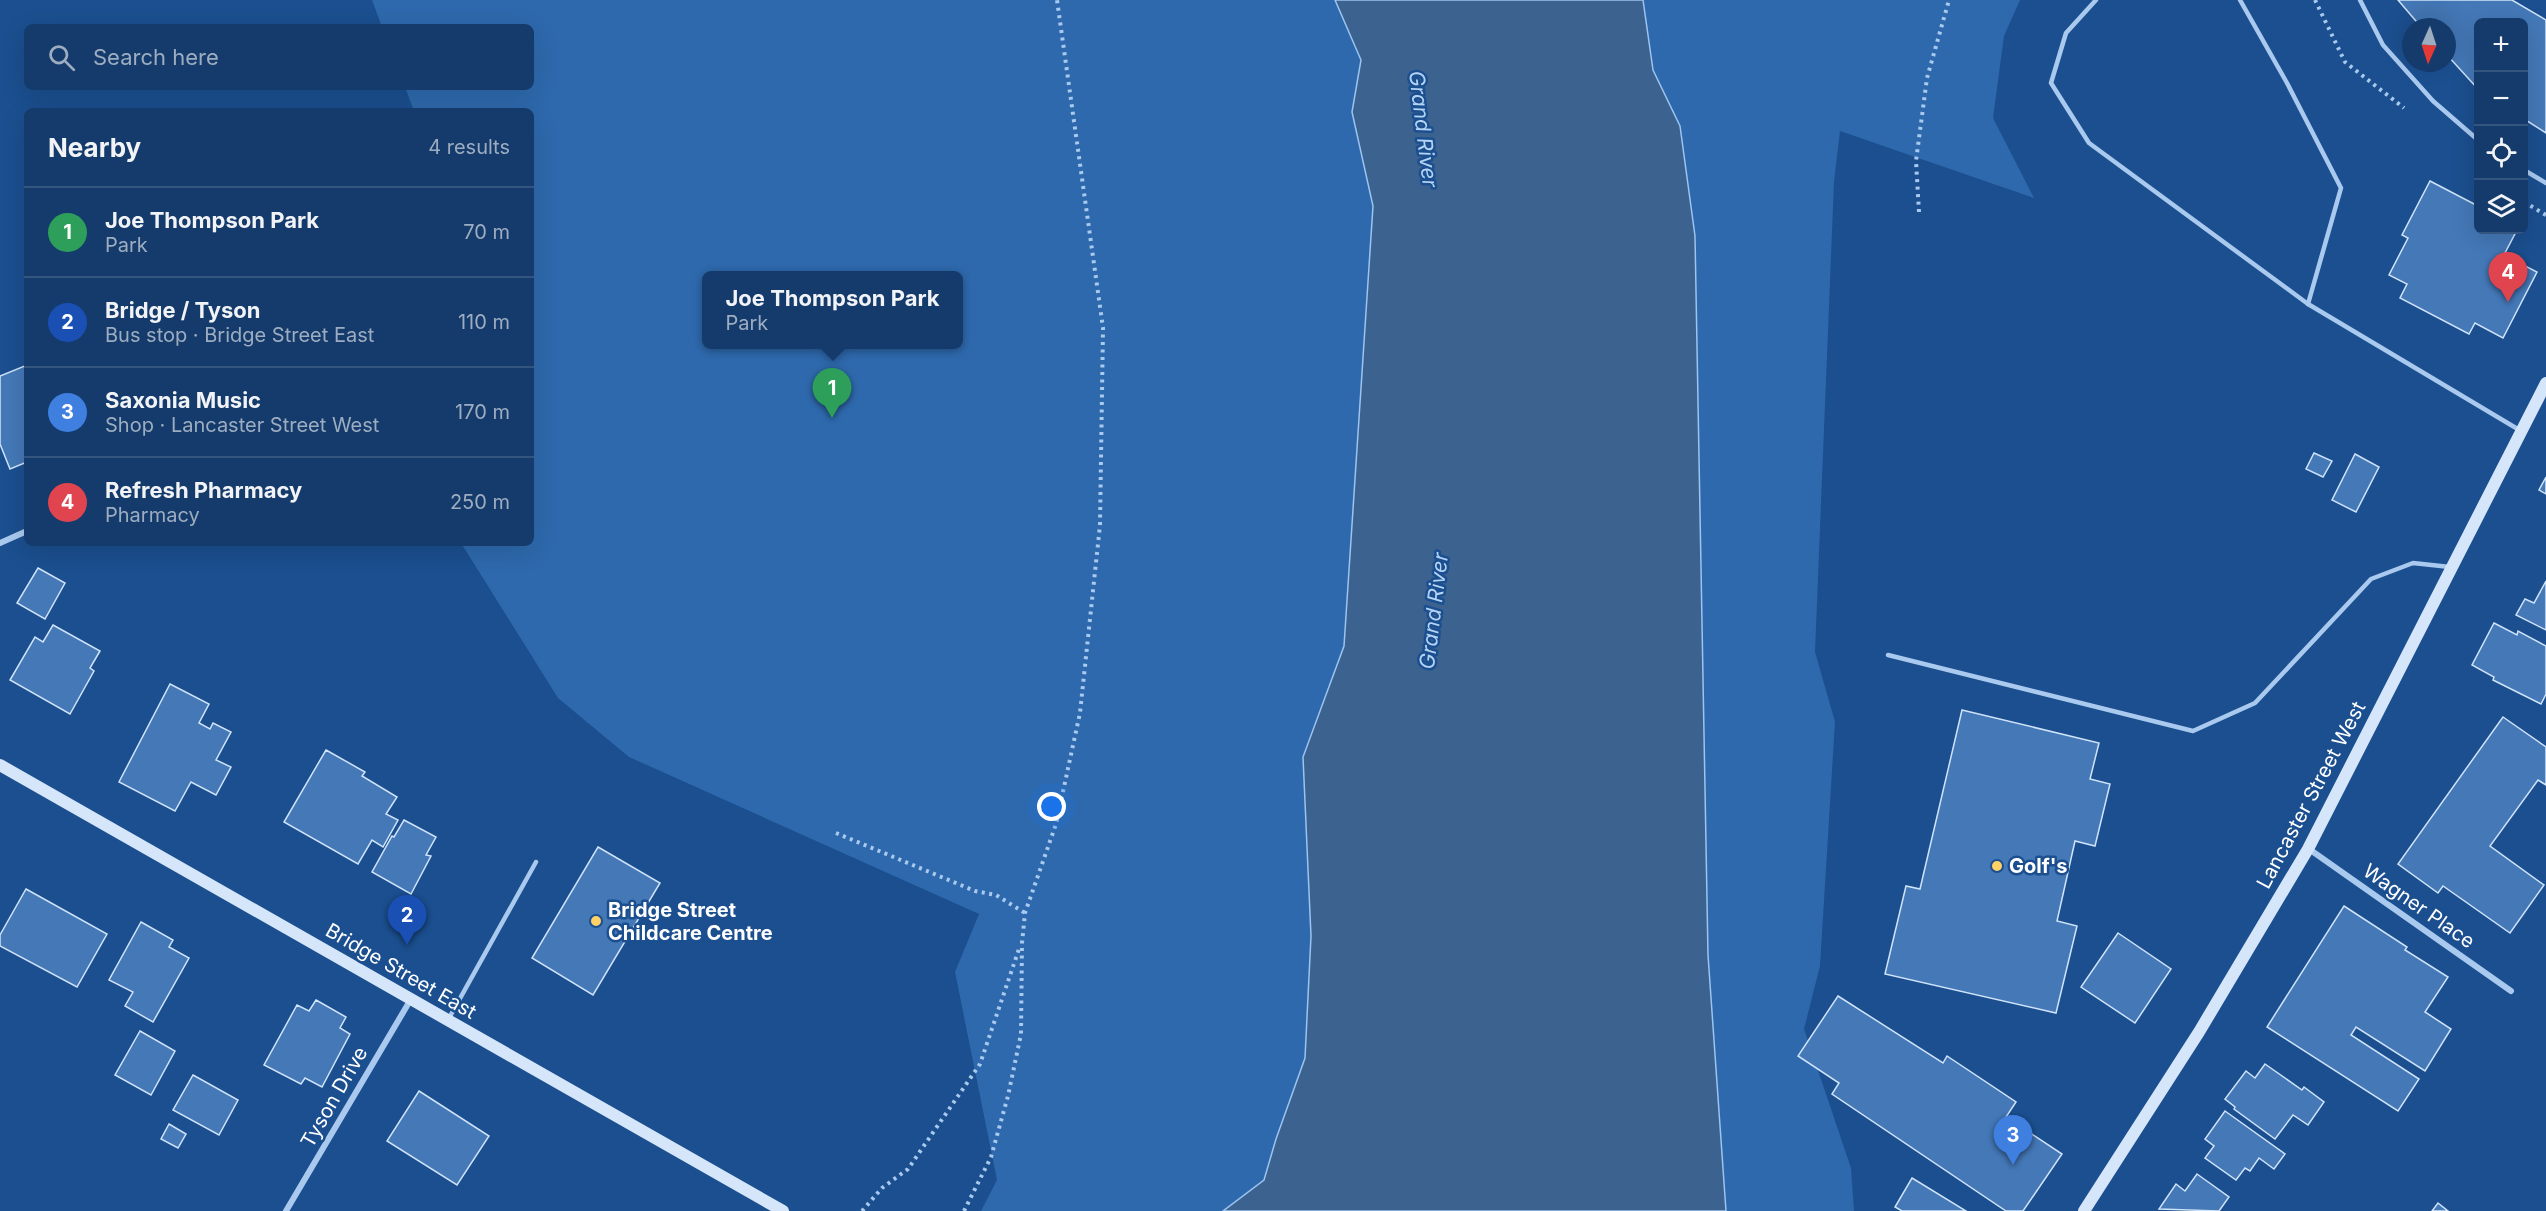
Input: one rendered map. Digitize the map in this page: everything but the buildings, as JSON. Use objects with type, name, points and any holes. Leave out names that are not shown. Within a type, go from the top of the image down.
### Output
[{"type":"main road","name":"Lancaster Street West","points":[[2084,1211],[2199,1032],[2308,849],[2450,567],[2546,383]]},
{"type":"main road","name":"Bridge Street East","points":[[0,765],[783,1211]]},
{"type":"street","points":[[0,543],[24,532]]},
{"type":"street","name":"Wagner Place","points":[[2308,849],[2511,991]]},
{"type":"street","name":"Tyson Drive","points":[[286,1211],[411,999]]},
{"type":"lane","points":[[2096,0],[2066,33],[2051,83],[2089,143],[2308,304],[2521,431]]},
{"type":"lane","points":[[2240,0],[2287,83],[2341,188],[2308,304]]},
{"type":"lane","points":[[2360,0],[2383,45],[2433,101],[2474,137]]},
{"type":"lane","points":[[2528,173],[2546,183]]},
{"type":"lane","points":[[1888,655],[2193,730],[2255,703],[2372,579],[2413,563],[2450,567]]},
{"type":"lane","points":[[448,1020],[536,862]]},
{"type":"path","points":[[964,1211],[991,1157],[1008,1096],[1021,1034],[1022,943],[1025,913],[1056,824],[1080,713],[1100,525],[1103,328],[1057,0]]},
{"type":"path","points":[[1918,212],[1916,161],[1927,78],[1950,0]]},
{"type":"path","points":[[2528,204],[2546,215]]},
{"type":"path","points":[[836,833],[975,891],[996,895],[1025,913]]},
{"type":"path","points":[[862,1211],[882,1188],[908,1169],[980,1064],[1022,943]]},
{"type":"shaded area","points":[[372,0],[1335,0],[1361,60],[1352,112],[1373,206],[1344,646],[1303,757],[1311,936],[1305,1058],[1264,1180],[1223,1211],[981,1211],[997,1180],[955,972],[979,914],[629,757],[558,698],[463,546],[534,546],[534,108],[413,108],[406,90],[534,90],[534,24],[381,24]]},
{"type":"shaded area","points":[[1643,0],[2020,0],[2004,36],[1993,118],[2034,198],[1840,131],[1834,182],[1815,652],[1835,722],[1820,966],[1804,1029],[1851,1168],[1854,1211],[1726,1211],[1708,955],[1695,236],[1680,126],[1653,70]]},
{"type":"water","name":"Grand River","points":[[1335,0],[1643,0],[1653,70],[1680,126],[1695,236],[1708,955],[1726,1211],[1223,1211],[1264,1180],[1305,1058],[1311,936],[1303,757],[1344,646],[1373,206],[1352,112],[1361,60]]},
{"type":"place","name":"Refresh Pharmacy","points":[[2508,302]]},
{"type":"place","name":"Joe Thompson Park","points":[[832,418]]},
{"type":"place","name":"Golf's","points":[[1997,866]]},
{"type":"place","name":"Bridge Street Childcare Centre","points":[[596,921]]},
{"type":"place","name":"Bridge / Tyson","points":[[407,945]]},
{"type":"place","name":"Saxonia Music","points":[[2013,1165]]}]
